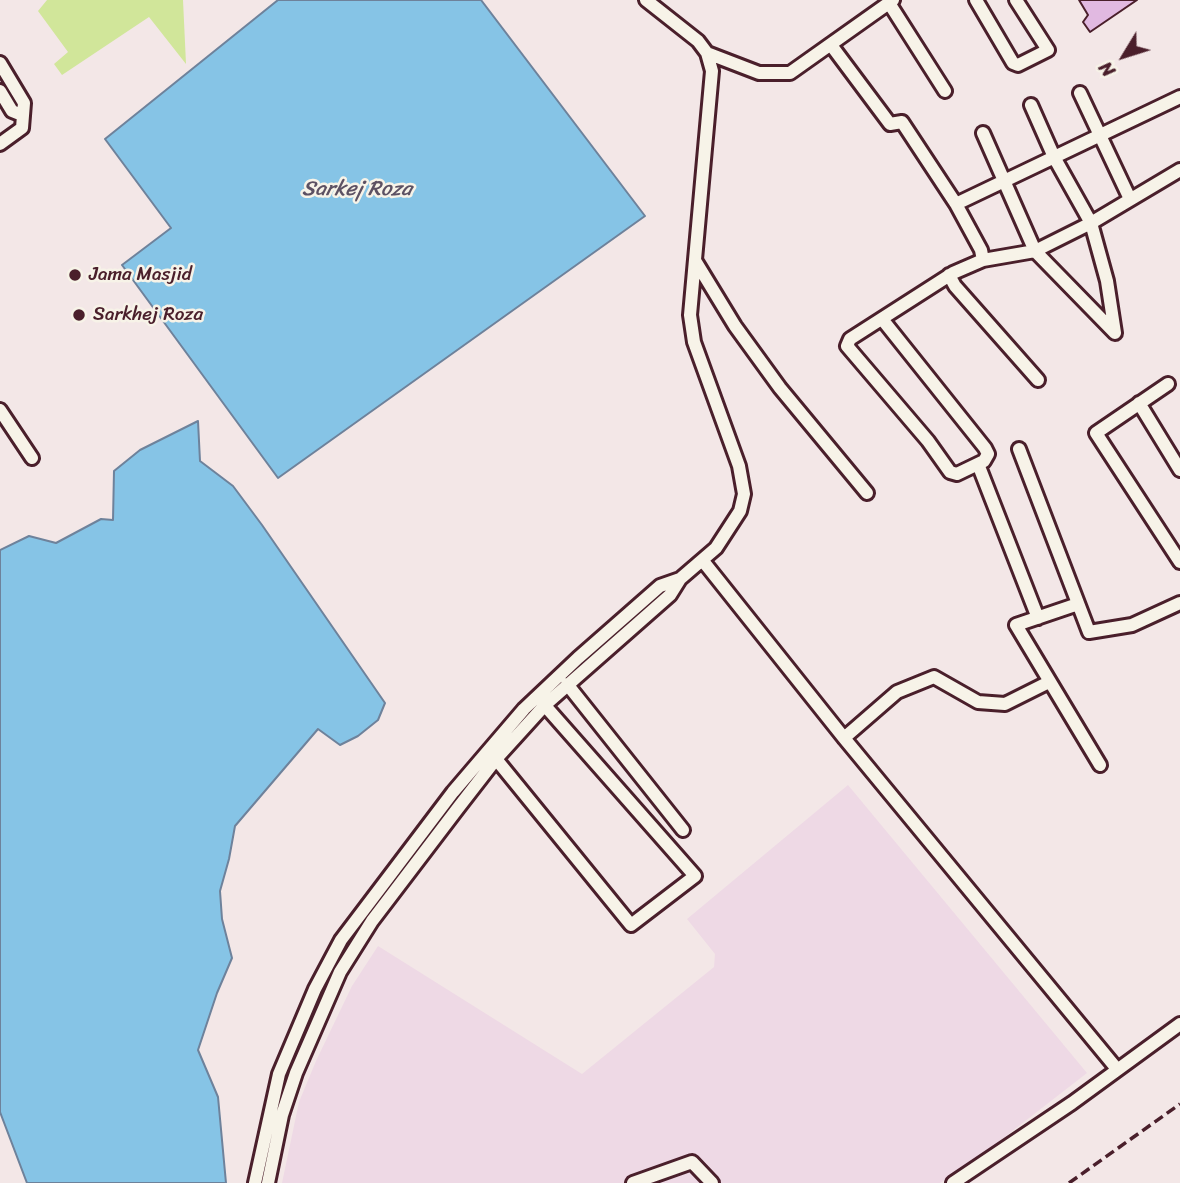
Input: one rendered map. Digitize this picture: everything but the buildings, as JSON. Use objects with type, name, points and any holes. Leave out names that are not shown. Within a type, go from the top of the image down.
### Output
[{"type":"street","points":[[255,1183],[279,1074],[311,997],[335,951],[361,912],[491,745],[617,632],[670,595],[680,579],[703,561],[740,511],[744,494],[740,466],[694,342],[690,315],[712,71],[707,53],[692,35],[646,0]]},
{"type":"street","points":[[976,0],[1013,63],[1018,65],[1048,50],[1016,0]]},
{"type":"street","points":[[707,53],[759,73],[790,73],[891,1],[945,91]]},
{"type":"street","points":[[831,45],[890,124],[902,122],[956,204],[981,250],[983,260]]},
{"type":"street","points":[[0,63],[24,103],[22,128],[0,144]]},
{"type":"street","points":[[0,91],[12,111],[22,114]]},
{"type":"street","points":[[1080,93],[1130,199]]},
{"type":"street","points":[[956,204],[1180,97]]},
{"type":"street","points":[[983,133],[1035,251],[1115,333],[1107,281],[1091,223],[1054,158],[1031,105]]},
{"type":"street","points":[[882,319],[985,448],[988,454],[984,461],[978,464],[957,474],[950,472],[928,441],[847,346],[850,339],[949,275],[983,260],[1035,251],[1091,223],[1180,170]]},
{"type":"street","points":[[696,262],[735,326],[780,388],[867,493]]},
{"type":"street","points":[[949,275],[1038,380]]},
{"type":"street","points":[[1168,384],[1096,433],[1180,562]]},
{"type":"street","points":[[1139,403],[1180,470]]},
{"type":"street","points":[[0,410],[32,458]]},
{"type":"street","points":[[1019,449],[1089,632],[1132,625],[1180,603]]},
{"type":"street","points":[[978,464],[1038,618]]},
{"type":"street","points":[[703,561],[844,738],[1117,1069]]},
{"type":"street","points":[[1078,604],[1016,625],[1100,765]]},
{"type":"street","points":[[268,1183],[290,1088],[325,1003],[347,960],[372,921],[541,700],[567,684],[617,632]]},
{"type":"street","points":[[844,738],[897,692],[934,677],[978,702],[1005,704],[1049,682]]},
{"type":"street","points":[[567,684],[683,830]]},
{"type":"street","points":[[496,759],[631,925],[695,876],[541,700]]},
{"type":"street","points":[[448,798],[458,808]]},
{"type":"street","points":[[361,912],[372,921]]},
{"type":"street","points":[[335,951],[347,960]]},
{"type":"street","points":[[311,997],[325,1003]]},
{"type":"street","points":[[953,1183],[1072,1103],[1180,1024]]},
{"type":"street","points":[[633,1183],[692,1162],[712,1183]]},
{"type":"shaded area","points":[[848,785],[1087,1073],[966,1167],[940,1183],[282,1183],[299,1102],[352,986],[378,946],[582,1074],[714,967],[715,954],[687,919]]},
{"type":"green space","points":[[47,0],[183,0],[186,64],[149,17],[62,75],[54,64],[68,52],[38,11]]},
{"type":"water","name":"Sarkej Roza","points":[[278,0],[481,0],[645,216],[278,478],[122,265],[171,228],[105,139]]},
{"type":"water","points":[[198,421],[200,461],[233,486],[385,703],[378,720],[358,736],[340,745],[318,729],[235,826],[220,891],[222,919],[232,958],[198,1050],[218,1097],[226,1183],[27,1183],[0,1112],[0,550],[29,536],[56,543],[101,519],[113,520],[114,471],[140,450]]},
{"type":"railway","points":[[1069,1183],[1180,1104]]},
{"type":"place","name":"Jama Masjid","points":[[75,275]]},
{"type":"place","name":"Sarkhej Roza","points":[[79,315]]}]
